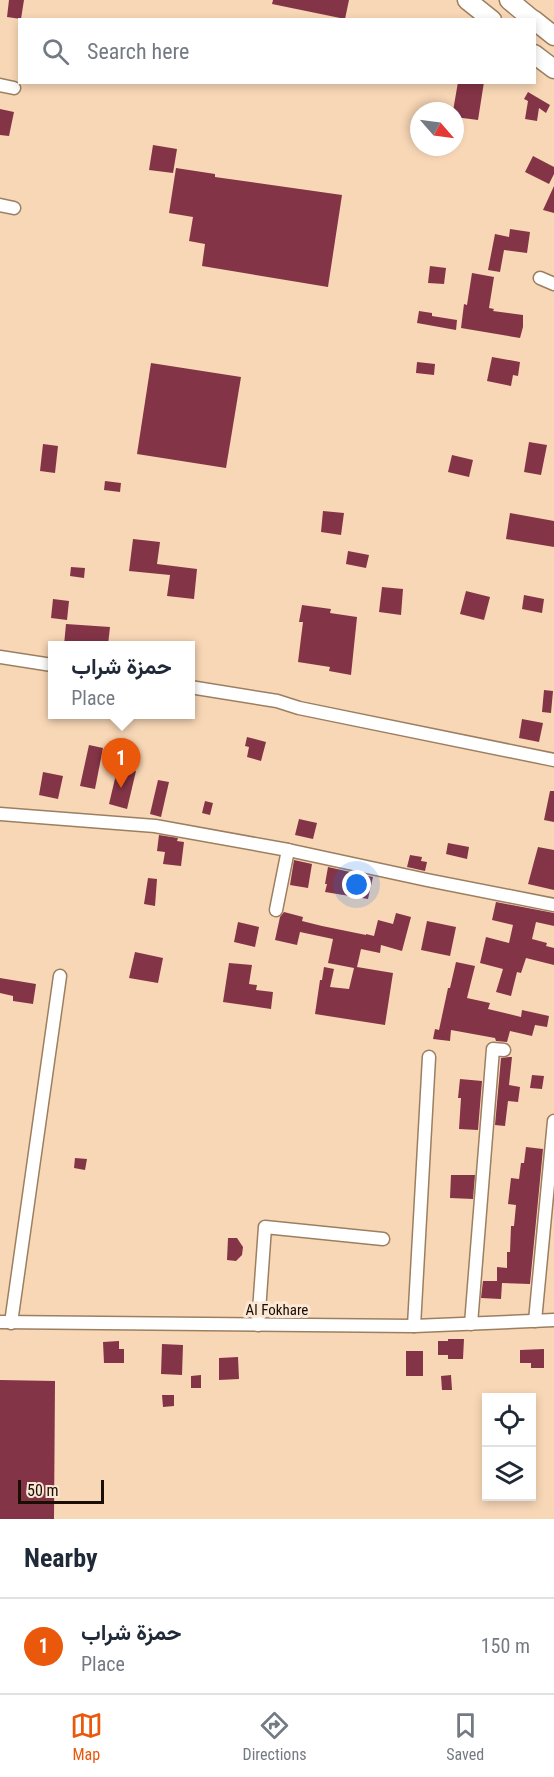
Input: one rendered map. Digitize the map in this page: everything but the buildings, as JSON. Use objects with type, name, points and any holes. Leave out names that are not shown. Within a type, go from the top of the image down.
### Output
[{"type":"highway","points":[[467,0],[490,18]]},
{"type":"highway","points":[[509,0],[532,18]]},
{"type":"highway","points":[[536,22],[554,36]]},
{"type":"highway","points":[[536,56],[554,69]]},
{"type":"street","points":[[0,85],[14,88]]},
{"type":"street","points":[[0,205],[14,208]]},
{"type":"street","points":[[540,279],[554,284]]},
{"type":"street","points":[[0,657],[48,665]]},
{"type":"street","points":[[195,688],[277,701],[299,708],[554,760]]},
{"type":"street","points":[[0,814],[155,826],[288,850],[554,904]]},
{"type":"street","points":[[276,910],[288,850]]},
{"type":"street","points":[[6,1323],[60,976]]},
{"type":"street","points":[[471,1324],[493,1049],[504,1050]]},
{"type":"street","points":[[414,1326],[429,1057]]},
{"type":"street","points":[[535,1321],[554,1121]]},
{"type":"street","points":[[258,1324],[265,1227],[383,1239]]},
{"type":"street","name":"Al Fokhare","points":[[6,1323],[414,1326],[554,1320]]},
{"type":"place","name":"حمزة شراب","points":[[121,788]]}]
